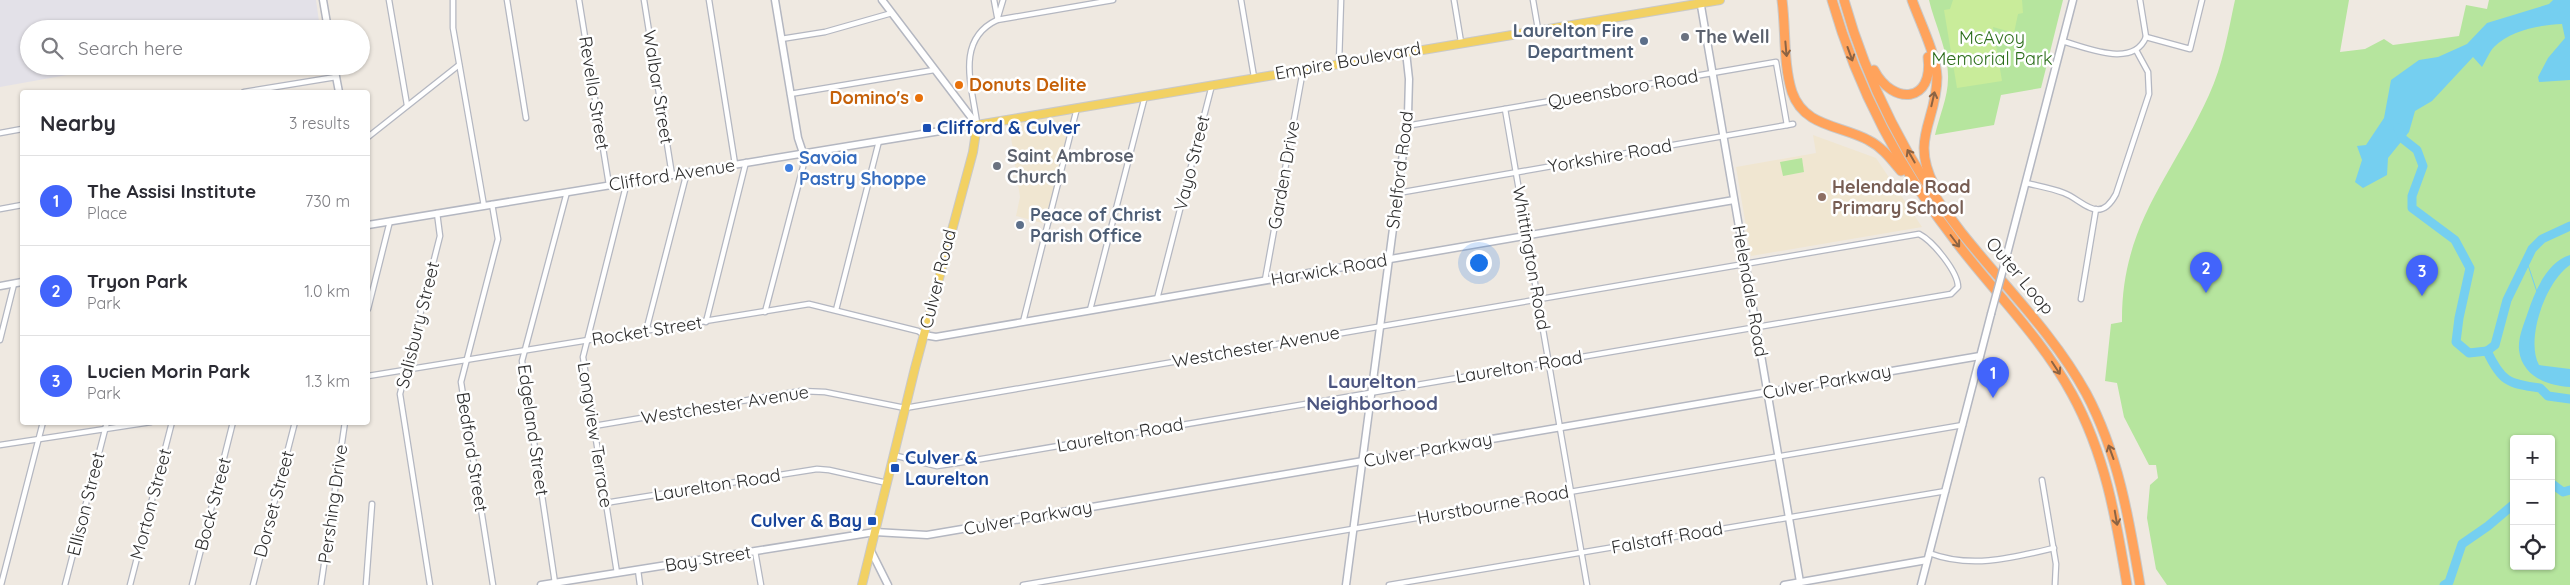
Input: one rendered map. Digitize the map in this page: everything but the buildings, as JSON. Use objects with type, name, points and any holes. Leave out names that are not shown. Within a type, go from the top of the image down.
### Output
[{"type":"highway","points":[[1782,0],[1789,80],[1800,108],[1816,121],[1864,138],[1884,151],[1943,225]]},
{"type":"highway","points":[[1912,0],[1934,62],[1937,80],[1923,140],[1923,156],[1932,181],[1957,226]]},
{"type":"highway","points":[[1845,3],[1878,77],[1887,87],[1899,93],[1916,93],[1928,81],[1929,60],[1923,32]]},
{"type":"highway","name":"Outer Loop","points":[[1845,3],[1867,66],[1892,122],[1922,176],[1957,226],[2047,335],[2073,372],[2090,402],[2108,443],[2124,494],[2140,585]]},
{"type":"highway","name":"Outer Loop","points":[[1834,4],[1856,71],[1882,127],[1908,173],[1943,225],[2038,342],[2080,408],[2097,449],[2110,491],[2127,585]]},
{"type":"main road","name":"Empire Boulevard","points":[[977,125],[1538,29],[1720,0]]},
{"type":"main road","name":"Culver Road","points":[[862,585],[893,455],[972,152],[977,125]]},
{"type":"street","points":[[323,0],[326,20]]},
{"type":"street","points":[[389,0],[407,106]]},
{"type":"street","points":[[453,0],[453,28],[484,206]]},
{"type":"street","points":[[507,0],[526,118]]},
{"type":"street","name":"Revella Street","points":[[579,0],[609,185]]},
{"type":"street","name":"Walbar Street","points":[[644,0],[672,175]]},
{"type":"street","points":[[708,0],[735,164]]},
{"type":"street","points":[[765,312],[802,167],[803,153],[798,138],[775,0]]},
{"type":"street","points":[[882,0],[977,125]]},
{"type":"street","points":[[994,0],[997,20]]},
{"type":"street","points":[[997,20],[1003,0]]},
{"type":"street","points":[[977,125],[968,64],[969,52],[980,32],[997,20],[1113,0]]},
{"type":"street","points":[[1240,0],[1254,77]]},
{"type":"street","points":[[1339,63],[1341,0]]},
{"type":"street","points":[[1454,0],[1461,42]]},
{"type":"street","points":[[1533,0],[1538,29]]},
{"type":"street","points":[[1921,585],[2073,0]]},
{"type":"street","points":[[2062,41],[2107,53],[2122,54],[2136,50],[2146,37],[2140,0]]},
{"type":"street","points":[[2146,37],[2190,49],[2202,0]]},
{"type":"street","name":"Helendale Road","points":[[1700,2],[1800,582]]},
{"type":"street","points":[[781,39],[820,33],[892,13]]},
{"type":"street","points":[[2026,182],[2062,192],[2084,206],[2096,209],[2108,204],[2116,194],[2147,99],[2149,87],[2148,72],[2136,50]]},
{"type":"street","name":"Shelford Road","points":[[1346,585],[1410,92],[1406,52]]},
{"type":"street","name":"Queensboro Road","points":[[1406,126],[1776,62],[1787,125]]},
{"type":"street","points":[[370,135],[459,65]]},
{"type":"street","name":"Garden Drive","points":[[1265,280],[1303,69]]},
{"type":"street","points":[[790,94],[934,70]]},
{"type":"street","points":[[256,90],[336,77],[339,90]]},
{"type":"street","name":"Vayo Street","points":[[1157,299],[1212,84]]},
{"type":"street","points":[[1090,310],[1145,96]]},
{"type":"street","points":[[1023,322],[1078,107]]},
{"type":"street","name":"Whittington Road","points":[[1505,109],[1587,585]]},
{"type":"street","name":"Yorkshire Road","points":[[1398,193],[1793,124]]},
{"type":"street","name":"Clifford Avenue","points":[[370,225],[977,125]]},
{"type":"street","points":[[0,133],[20,129]]},
{"type":"street","points":[[836,310],[879,141]]},
{"type":"street","points":[[706,322],[746,162]]},
{"type":"street","points":[[646,331],[687,172]]},
{"type":"street","name":"Longview Terrace","points":[[617,573],[584,364],[585,341],[626,182]]},
{"type":"street","name":"Edgeland Street","points":[[555,583],[522,369],[523,351],[567,192]]},
{"type":"street","name":"Harwick Road","points":[[924,335],[936,337],[1734,200]]},
{"type":"street","name":"Bedford Street","points":[[492,204],[498,239],[465,360],[461,387],[493,585]]},
{"type":"street","points":[[0,209],[20,205]]},
{"type":"street","points":[[2081,299],[2096,209]]},
{"type":"street","name":"Salisbury Street","points":[[430,585],[400,398],[440,236],[437,213]]},
{"type":"street","points":[[370,301],[390,221]]},
{"type":"street","name":"Westchester Avenue","points":[[594,426],[801,391],[825,392],[905,408],[1746,262],[1919,234]]},
{"type":"street","name":"Laurelton Road","points":[[893,455],[941,466],[1951,294],[1958,287],[1958,278],[1928,238],[1919,234]]},
{"type":"street","points":[[0,286],[20,282]]},
{"type":"street","points":[[0,340],[14,284]]},
{"type":"street","name":"Rocket Street","points":[[370,376],[810,304],[918,331],[924,335]]},
{"type":"street","name":"Culver Parkway","points":[[874,532],[927,535],[1980,356]]},
{"type":"street","points":[[1,585],[42,425]]},
{"type":"street","name":"Ellison Street","points":[[65,585],[106,425]]},
{"type":"street","points":[[0,445],[131,425]]},
{"type":"street","name":"Morton Street","points":[[130,585],[171,425]]},
{"type":"street","name":"Bock Street","points":[[192,585],[233,425]]},
{"type":"street","name":"Dorset Street","points":[[253,585],[294,425]]},
{"type":"street","name":"Pershing Drive","points":[[321,585],[345,425]]},
{"type":"street","name":"Hurstbourne Road","points":[[1023,585],[1963,425]]},
{"type":"street","name":"Laurelton Road","points":[[606,503],[817,469],[887,483]]},
{"type":"street","points":[[2042,480],[2056,564],[2055,585]]},
{"type":"street","name":"Falstaff Road","points":[[1389,585],[1946,491]]},
{"type":"street","points":[[366,585],[372,504]]},
{"type":"street","name":"Bay Street","points":[[541,585],[571,583],[617,573],[874,532]]},
{"type":"street","points":[[1784,585],[1928,557],[1981,562],[2054,548]]},
{"type":"street","points":[[755,551],[761,585]]},
{"type":"street","points":[[871,551],[888,585]]},
{"type":"street","points":[[638,570],[640,585]]},
{"type":"shaded area","points":[[0,0],[316,0],[319,20],[20,20],[20,75],[67,75],[0,87]]},
{"type":"shaded area","points":[[1067,114],[1071,115],[1072,120],[1046,224],[1016,216],[1020,197],[1009,124]]},
{"type":"shaded area","name":"Helendale Road Primary School","points":[[1813,135],[1876,158],[1922,227],[1751,256],[1736,167],[1816,153]]},
{"type":"green space","name":"McAvoy Memorial Park","points":[[1929,0],[2063,0],[2041,88],[2001,95],[1994,125],[1935,135],[1947,93],[1948,69]]},
{"type":"green space","points":[[1953,0],[2022,0],[2023,13],[2018,14],[2014,33],[1993,27],[2002,81],[1957,88],[1944,10],[1950,9]]},
{"type":"green space","points":[[2235,0],[2349,0],[2340,52],[2365,49],[2384,39],[2393,45],[2459,36],[2466,5],[2487,9],[2489,0],[2570,0],[2570,585],[2167,585],[2156,569],[2147,518],[2150,485],[2158,478],[2156,465],[2149,465],[2124,417],[2117,383],[2105,381],[2111,324],[2122,322],[2124,287],[2130,257],[2139,229],[2151,202],[2195,124],[2209,95],[2222,60]]},
{"type":"green space","points":[[1802,158],[1804,172],[1783,176],[1780,162]]},
{"type":"water","points":[[2553,0],[2570,0],[2570,80],[2539,82],[2538,77],[2548,58],[2565,38],[2562,24],[2526,29],[2509,36],[2492,49],[2482,67],[2473,57],[2432,101],[2415,111],[2409,132],[2388,158],[2387,175],[2363,188],[2355,182],[2362,160],[2357,146],[2366,145],[2384,118],[2391,80],[2419,60],[2438,57],[2467,44],[2487,23],[2549,4]]},
{"type":"water","points":[[2570,255],[2570,265],[2553,284],[2540,311],[2536,326],[2535,354],[2539,365],[2570,369],[2570,387],[2545,382],[2530,373],[2521,359],[2519,340],[2531,304],[2543,278],[2555,264]]},
{"type":"waterway","points":[[2398,128],[2403,139],[2417,150],[2423,166],[2412,196],[2412,208],[2455,240],[2470,268],[2459,318],[2456,342],[2469,353],[2487,351],[2501,375],[2507,379],[2520,385],[2540,388],[2548,396],[2570,399]]},
{"type":"waterway","points":[[2487,351],[2495,345],[2507,300],[2532,249],[2542,239],[2570,226]]},
{"type":"waterway","points":[[2527,262],[2537,292]]},
{"type":"waterway","points":[[2555,486],[2563,492],[2570,490]]},
{"type":"waterway","points":[[2444,585],[2449,582],[2462,544],[2510,507]]},
{"type":"place","name":"The Well","points":[[1685,37]]},
{"type":"place","name":"Laurelton Fire Department","points":[[1644,41]]},
{"type":"place","name":"Donuts Delite","points":[[959,85]]},
{"type":"place","name":"Domino's","points":[[919,98]]},
{"type":"place","name":"Clifford & Culver","points":[[927,128]]},
{"type":"place","name":"Saint Ambrose Church","points":[[997,166]]},
{"type":"place","name":"Savoia Pastry Shoppe","points":[[789,168]]},
{"type":"place","name":"Helendale Road Primary School","points":[[1822,197]]},
{"type":"place","name":"Peace of Christ Parish Office","points":[[1020,225]]},
{"type":"place","name":"Tryon Park","points":[[2206,293]]},
{"type":"place","name":"Lucien Morin Park","points":[[2422,296]]},
{"type":"place","name":"The Assisi Institute","points":[[1993,398]]},
{"type":"place","name":"Culver & Laurelton","points":[[895,468]]},
{"type":"place","name":"Culver & Bay","points":[[872,521]]},
{"type":"district","name":"Laurelton Neighborhood","points":[[1372,392]]}]
